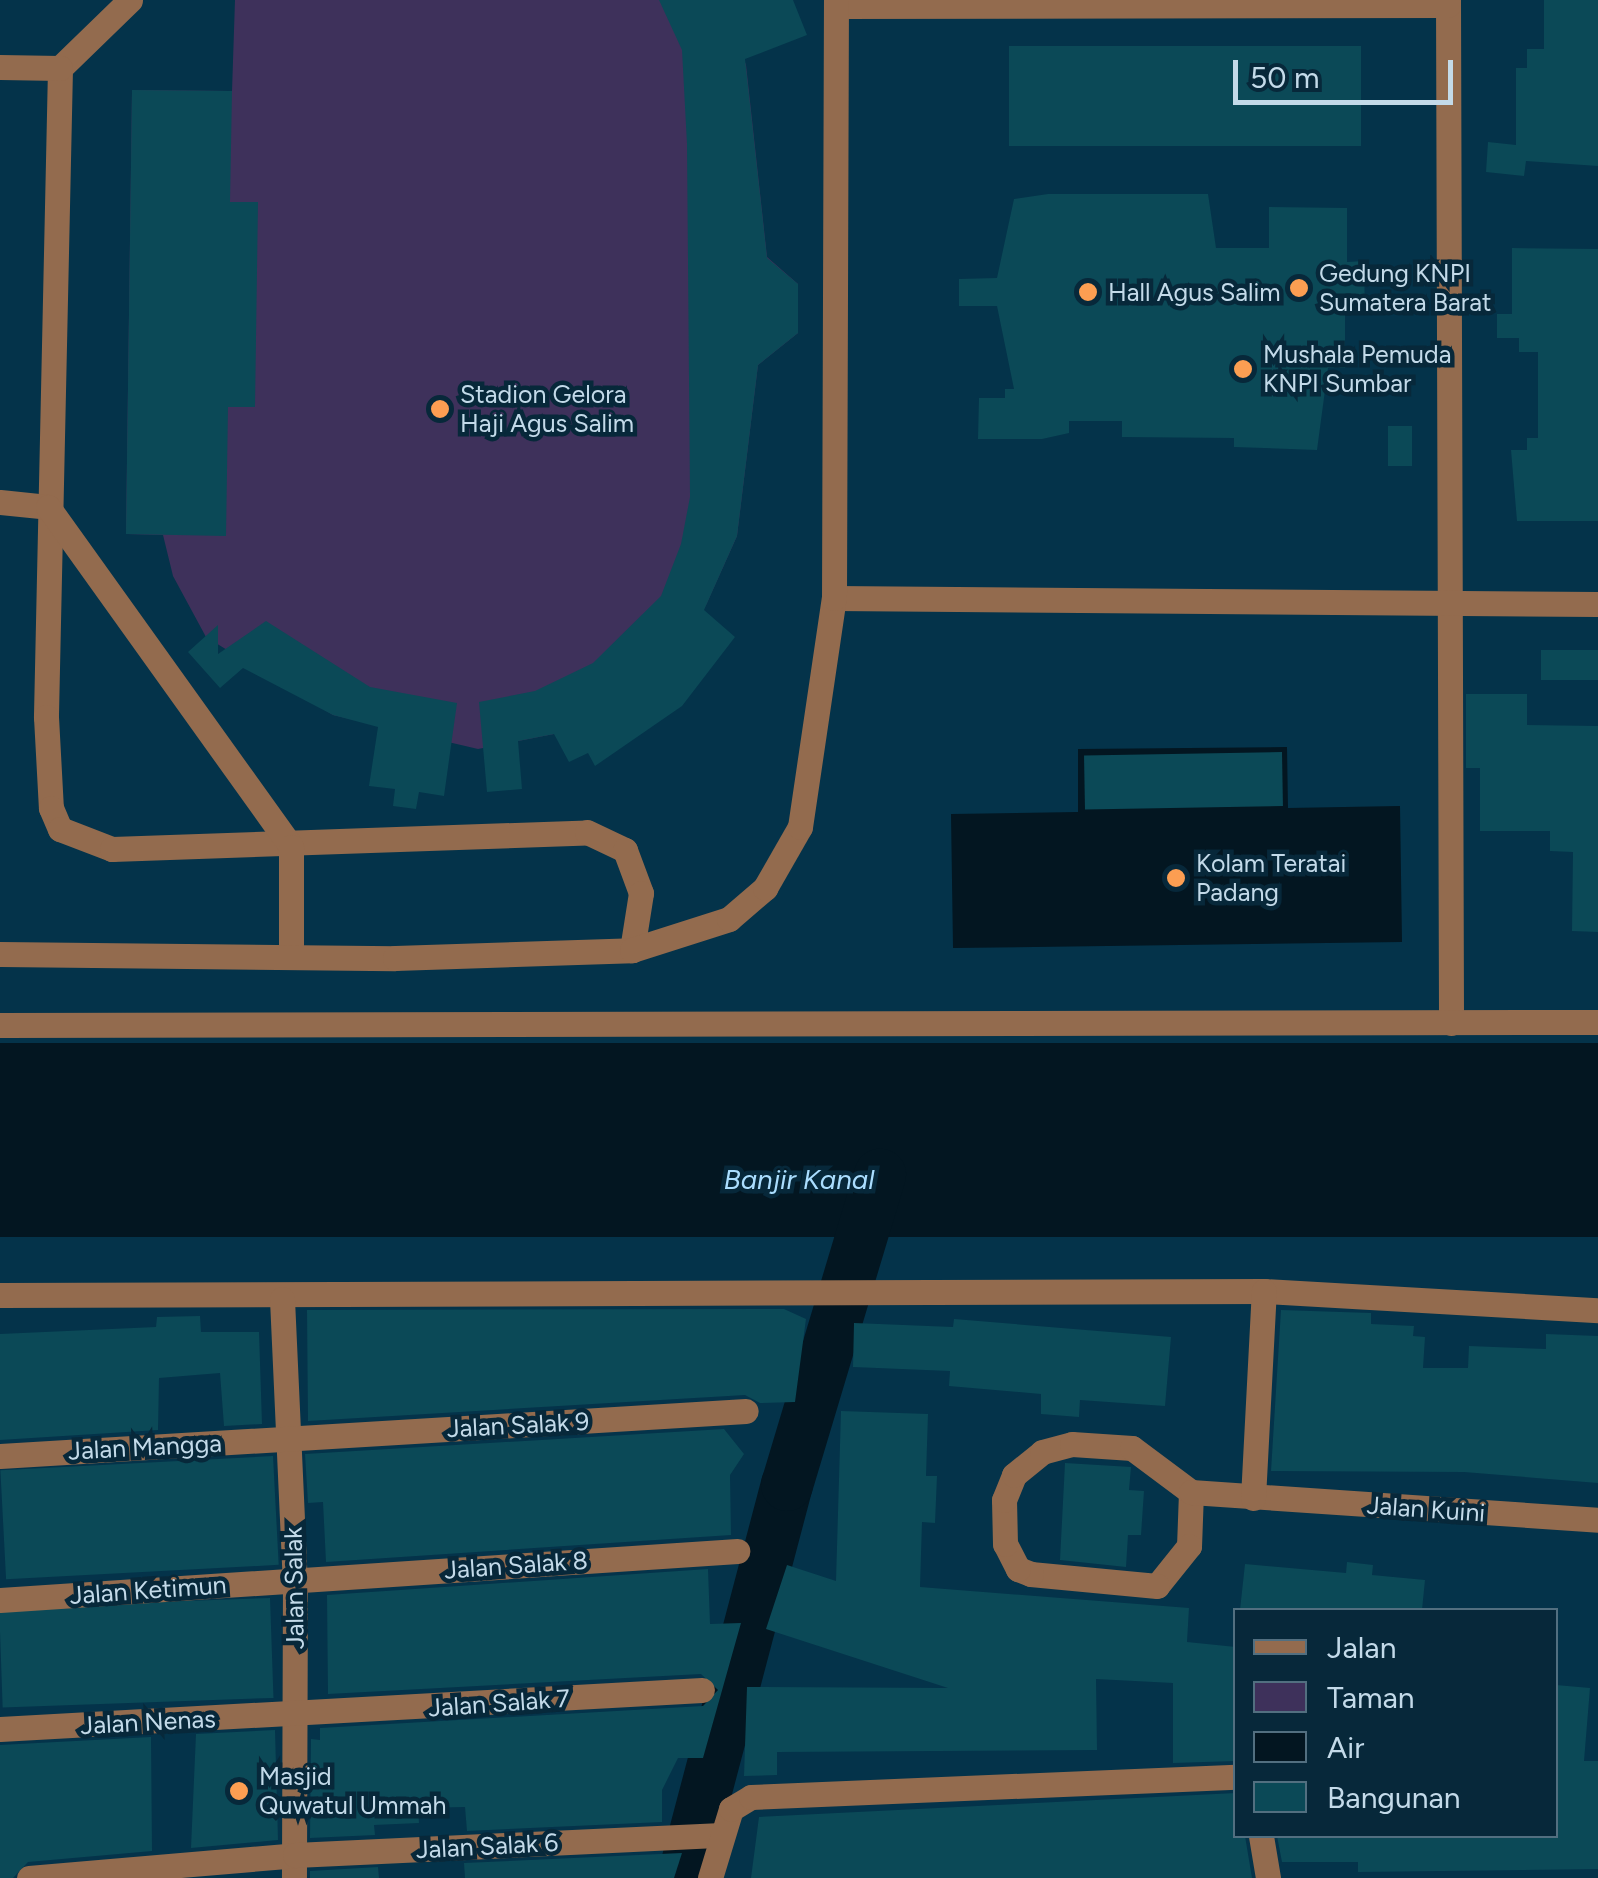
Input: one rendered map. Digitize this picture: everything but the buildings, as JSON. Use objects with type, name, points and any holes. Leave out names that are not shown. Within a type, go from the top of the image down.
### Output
[{"type":"street","points":[[130,0],[60,68],[46,717],[51,808],[60,829],[112,849],[290,848],[587,832],[625,850],[641,893],[632,950]]},
{"type":"street","points":[[0,954],[291,958],[632,950],[729,918],[765,888],[800,827],[816,755],[834,598],[836,3],[1448,3],[1453,243],[1445,603],[1451,1023]]},
{"type":"street","points":[[0,67],[60,68]]},
{"type":"street","points":[[0,502],[48,507],[290,848],[291,958]]},
{"type":"street","points":[[834,598],[1598,604]]},
{"type":"street","points":[[0,1025],[1598,1022]]},
{"type":"street","points":[[1253,1498],[1264,1291]]},
{"type":"street","points":[[0,1295],[282,1299],[1264,1291],[1598,1310]]},
{"type":"street","name":"Jalan Salak","points":[[282,1299],[295,1580],[294,1867]]},
{"type":"street","name":"Jalan Salak 9","points":[[290,1439],[746,1412]]},
{"type":"street","name":"Jalan Mangga","points":[[0,1456],[290,1439]]},
{"type":"street","points":[[1056,1446],[1132,1448],[1191,1492],[1189,1546],[1157,1586],[1030,1574],[1018,1569],[1004,1544],[1004,1500],[1014,1475],[1056,1446]]},
{"type":"street","name":"Jalan Kuini","points":[[1191,1492],[1598,1520]]},
{"type":"street","name":"Jalan Salak 8","points":[[295,1580],[737,1551]]},
{"type":"street","name":"Jalan Ketimun","points":[[0,1600],[295,1580]]},
{"type":"street","name":"Jalan Salak 7","points":[[296,1716],[702,1690]]},
{"type":"street","name":"Jalan Nenas","points":[[0,1729],[296,1716]]},
{"type":"street","points":[[710,1878],[720,1829],[750,1797],[1233,1777]]},
{"type":"street","name":"Jalan Salak 6","points":[[29,1878],[294,1867],[680,1836],[720,1829]]},
{"type":"street","points":[[1261,1838],[1268,1878]]},
{"type":"green space","name":"Stadion Gelora Haji Agus Salim","points":[[235,0],[721,0],[746,65],[767,257],[798,284],[798,333],[758,365],[737,536],[706,605],[676,654],[559,733],[478,749],[333,715],[206,637],[173,576],[163,535],[126,534],[132,90],[232,91]]},
{"type":"water","name":"Kolam Teratai Padang","points":[[1287,747],[1288,808],[1400,806],[1402,942],[953,948],[951,814],[1078,812],[1078,749]]},
{"type":"water","name":"Banjir Kanal","points":[[0,1043],[1598,1043],[1598,1237],[0,1237]]},
{"type":"waterway","name":"Banjir Kanal","points":[[683,1878],[787,1485],[880,1175]]},
{"type":"place","name":"Gedung KNPI Sumatera Barat","points":[[1299,288]]},
{"type":"place","name":"Hall Agus Salim","points":[[1088,292]]},
{"type":"place","name":"Mushala Pemuda KNPI Sumbar","points":[[1243,369]]},
{"type":"place","name":"Stadion Gelora Haji Agus Salim","points":[[440,409]]},
{"type":"place","name":"Kolam Teratai Padang","points":[[1176,878]]},
{"type":"place","name":"Masjid Quwatul Ummah","points":[[239,1791]]}]
